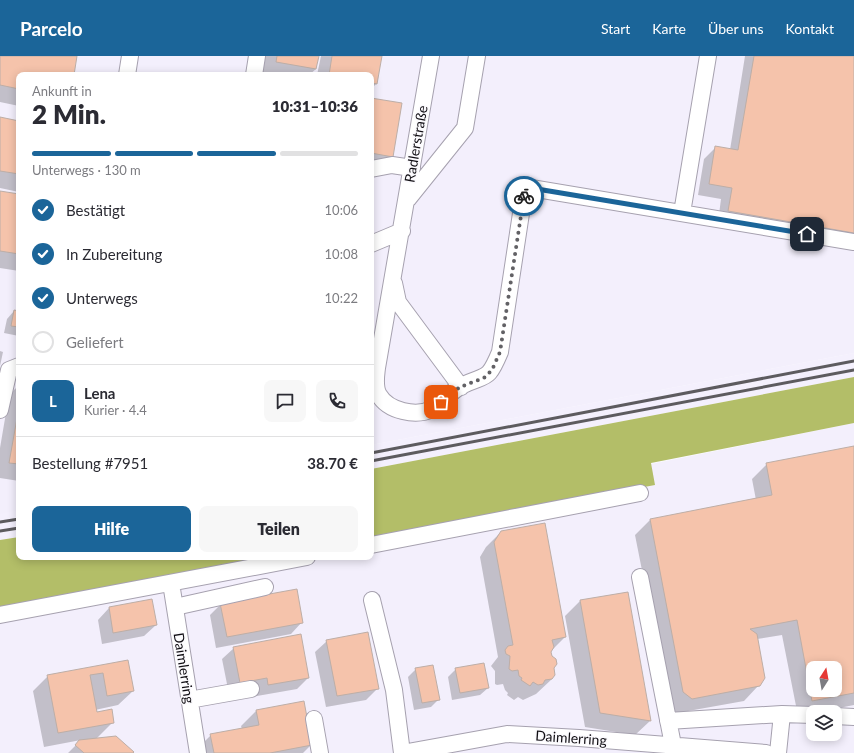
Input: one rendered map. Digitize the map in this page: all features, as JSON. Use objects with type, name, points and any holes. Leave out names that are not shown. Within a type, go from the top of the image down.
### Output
[{"type":"street","points":[[127,72],[130,56]]},
{"type":"street","points":[[254,72],[257,56]]},
{"type":"street","name":"Radlerstraße","points":[[432,56],[402,231],[376,368],[375,381],[379,395],[387,404],[400,410],[413,413],[431,410],[460,387],[484,378],[492,370],[500,352],[525,187],[682,213]]},
{"type":"street","points":[[406,201],[465,128],[477,56]]},
{"type":"street","points":[[708,56],[682,213],[854,242]]},
{"type":"street","points":[[374,168],[392,165],[412,168]]},
{"type":"street","points":[[374,243],[402,231]]},
{"type":"street","points":[[393,279],[398,302],[460,387]]},
{"type":"street","points":[[0,410],[9,370],[16,367]]},
{"type":"street","points":[[374,543],[640,493]]},
{"type":"street","points":[[0,615],[291,560]]},
{"type":"street","points":[[640,577],[668,721],[663,748]]},
{"type":"street","name":"Daimlerring","points":[[171,583],[198,753]]},
{"type":"street","points":[[174,607],[265,587]]},
{"type":"street","points":[[372,600],[394,690],[402,753]]},
{"type":"street","points":[[189,700],[251,689]]},
{"type":"street","points":[[668,721],[782,714],[806,715]]},
{"type":"street","points":[[778,753],[782,714]]},
{"type":"street","points":[[842,716],[854,717]]},
{"type":"street","points":[[314,719],[320,753]]},
{"type":"street","name":"Daimlerring","points":[[402,753],[507,734],[663,748],[766,753]]},
{"type":"shaded area","points":[[0,56],[854,56],[854,353],[374,444],[374,72],[16,72],[16,512],[0,515]]},
{"type":"shaded area","points":[[854,353],[854,377],[374,468],[374,444]]},
{"type":"shaded area","points":[[854,423],[854,753],[0,753],[0,607],[251,560],[374,560],[374,537],[654,485],[651,464]]},
{"type":"shaded area","points":[[16,511],[16,537],[0,540],[0,514]]},
{"type":"green space","points":[[854,377],[854,423],[651,463],[655,485],[374,537],[374,468]]},
{"type":"green space","points":[[16,537],[16,560],[251,560],[0,607],[0,540]]},
{"type":"building","points":[[0,56],[77,56],[74,72],[16,72],[16,88],[0,85]]},
{"type":"building","points":[[277,56],[319,56],[316,69],[276,62]]},
{"type":"building","points":[[332,56],[382,56],[377,84],[374,84],[374,72],[329,72]]},
{"type":"building","points":[[754,56],[854,56],[854,233],[728,211],[732,188],[709,184],[715,146],[738,150]]},
{"type":"building","points":[[374,98],[402,103],[393,157],[374,154]]},
{"type":"building","points":[[0,117],[16,120],[16,174],[0,171]]},
{"type":"building","points":[[0,191],[16,194],[16,254],[0,251]]},
{"type":"building","points":[[14,310],[16,310],[16,327],[11,326]]},
{"type":"building","points":[[16,424],[16,464],[9,463]]},
{"type":"building","points":[[854,446],[854,693],[842,695],[842,661],[806,661],[806,669],[797,620],[750,629],[757,634],[765,678],[760,686],[692,699],[683,692],[650,519],[772,495],[766,463]]},
{"type":"building","points":[[545,523],[566,637],[552,640],[554,647],[551,652],[552,656],[556,659],[557,664],[554,668],[555,675],[552,679],[545,680],[543,684],[538,685],[533,682],[530,686],[521,680],[522,678],[519,676],[518,670],[512,671],[509,669],[510,656],[506,654],[505,650],[508,646],[513,645],[494,542],[501,531]]},
{"type":"building","points":[[297,589],[303,623],[227,637],[220,603]]},
{"type":"building","points":[[628,592],[651,721],[600,713],[580,600]]},
{"type":"building","points":[[152,599],[157,625],[113,633],[109,607]]},
{"type":"building","points":[[368,632],[379,689],[337,696],[326,640]]},
{"type":"building","points":[[301,634],[309,678],[268,685],[267,678],[240,683],[233,647]]},
{"type":"building","points":[[128,660],[134,691],[107,696],[103,673],[90,675],[97,712],[112,709],[114,723],[58,733],[47,675]]},
{"type":"building","points":[[484,663],[489,688],[460,693],[455,668]]},
{"type":"building","points":[[433,665],[440,700],[422,703],[415,668]]},
{"type":"building","points":[[811,697],[833,697],[812,701]]},
{"type":"building","points":[[304,701],[312,745],[270,753],[214,753],[210,734],[259,725],[256,710]]},
{"type":"building","points":[[116,736],[134,752],[84,753],[75,745],[79,740]]},
{"type":"railway","points":[[374,452],[854,361]]},
{"type":"railway","points":[[374,460],[854,370]]},
{"type":"railway","points":[[0,522],[16,519]]},
{"type":"railway","points":[[0,531],[16,528]]},
{"type":"way so far","points":[[441,402],[460,387],[484,378],[492,370],[500,352],[524,196]]},
{"type":"route","points":[[524,196],[525,187],[807,234]]}]
